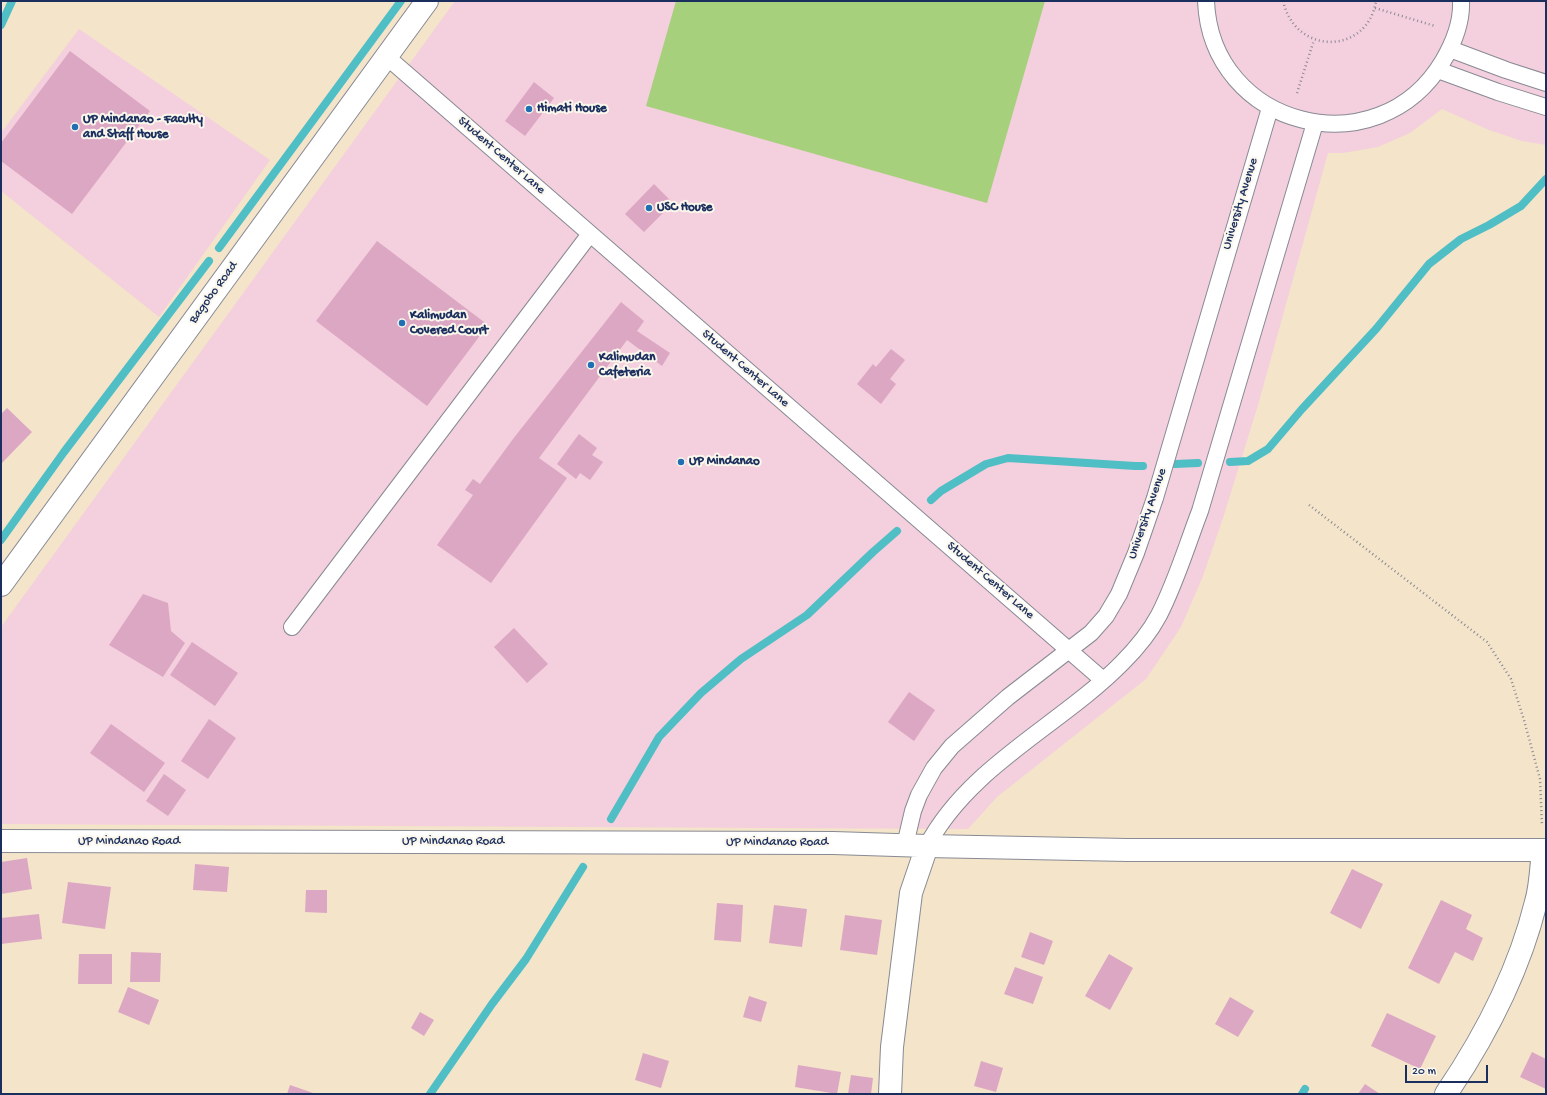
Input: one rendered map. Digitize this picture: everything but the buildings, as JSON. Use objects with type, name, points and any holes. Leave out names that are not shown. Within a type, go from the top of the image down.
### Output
[{"type":"street","name":"Bagobo Road","points":[[1,585],[427,1]]},
{"type":"street","name":"UP Mindanao Road","points":[[1,841],[833,843],[1127,850],[1545,850]]},
{"type":"street","points":[[905,845],[911,893]]},
{"type":"street","points":[[890,1094],[892,1047],[911,893],[928,846]]},
{"type":"street","points":[[1446,1094],[1464,1067],[1495,1013],[1521,951],[1537,901],[1545,850]]},
{"type":"lane","points":[[1206,1],[1207,15],[1214,43],[1228,69],[1247,90],[1270,108],[1290,117],[1315,123],[1343,124],[1370,119],[1396,108],[1419,91],[1438,70],[1450,49],[1456,33],[1461,1]]},
{"type":"lane","points":[[1450,49],[1546,83]]},
{"type":"lane","name":"Student Center Lane","points":[[387,57],[1104,680]]},
{"type":"lane","points":[[1438,70],[1498,92],[1546,107]]},
{"type":"lane","name":"University Avenue","points":[[905,845],[913,811],[920,795],[934,768],[952,746],[1008,697],[1070,651],[1091,633],[1106,616],[1119,594],[1136,553],[1155,498],[1270,108]]},
{"type":"lane","points":[[928,846],[936,829],[980,779],[1104,680],[1132,652],[1159,615],[1180,567],[1200,511],[1315,123]]},
{"type":"lane","points":[[292,628],[590,234]]},
{"type":"path","points":[[1283,1],[1285,11],[1296,28],[1304,35],[1314,40],[1333,42],[1342,41],[1351,37],[1366,25],[1375,8],[1376,1]]},
{"type":"path","points":[[1375,8],[1456,33]]},
{"type":"path","points":[[1290,117],[1314,40]]},
{"type":"path","points":[[1309,505],[1487,642],[1511,679],[1528,735],[1540,779],[1545,850]]},
{"type":"shaded area","name":"UP Mindanao","points":[[455,1],[1546,1],[1546,145],[1522,141],[1489,130],[1442,109],[1410,133],[1378,147],[1343,153],[1328,153],[1258,405],[1223,518],[1203,576],[1181,627],[1146,679],[997,797],[968,829],[1,824],[1,627]]},
{"type":"shaded area","points":[[79,29],[270,160],[159,317],[1,191],[1,133]]},
{"type":"green space","points":[[676,1],[1045,1],[987,203],[646,106]]},
{"type":"waterway","points":[[1,25],[12,1]]},
{"type":"waterway","points":[[219,248],[401,1]]},
{"type":"waterway","points":[[1230,462],[1248,461],[1268,449],[1302,409],[1376,329],[1429,264],[1461,239],[1489,225],[1521,206],[1546,179]]},
{"type":"waterway","points":[[1,540],[64,452],[209,261]]},
{"type":"waterway","points":[[931,500],[941,491],[986,464],[1008,458],[1143,466]]},
{"type":"waterway","points":[[1175,464],[1198,463]]},
{"type":"waterway","points":[[611,819],[659,737],[701,693],[741,659],[807,615],[897,531]]},
{"type":"waterway","points":[[430,1094],[492,1004],[526,959],[583,867]]},
{"type":"waterway","points":[[1302,1094],[1305,1089]]},
{"type":"place","name":"Himati House","points":[[529,109]]},
{"type":"place","name":"UP Mindanao - Faculty and Staff House","points":[[75,127]]},
{"type":"place","name":"USC House","points":[[649,208]]},
{"type":"place","name":"Kalimudan Covered Court","points":[[402,323]]},
{"type":"place","name":"Kalimudan Cafeteria","points":[[591,365]]},
{"type":"place","name":"UP Mindanao","points":[[681,462]]}]
